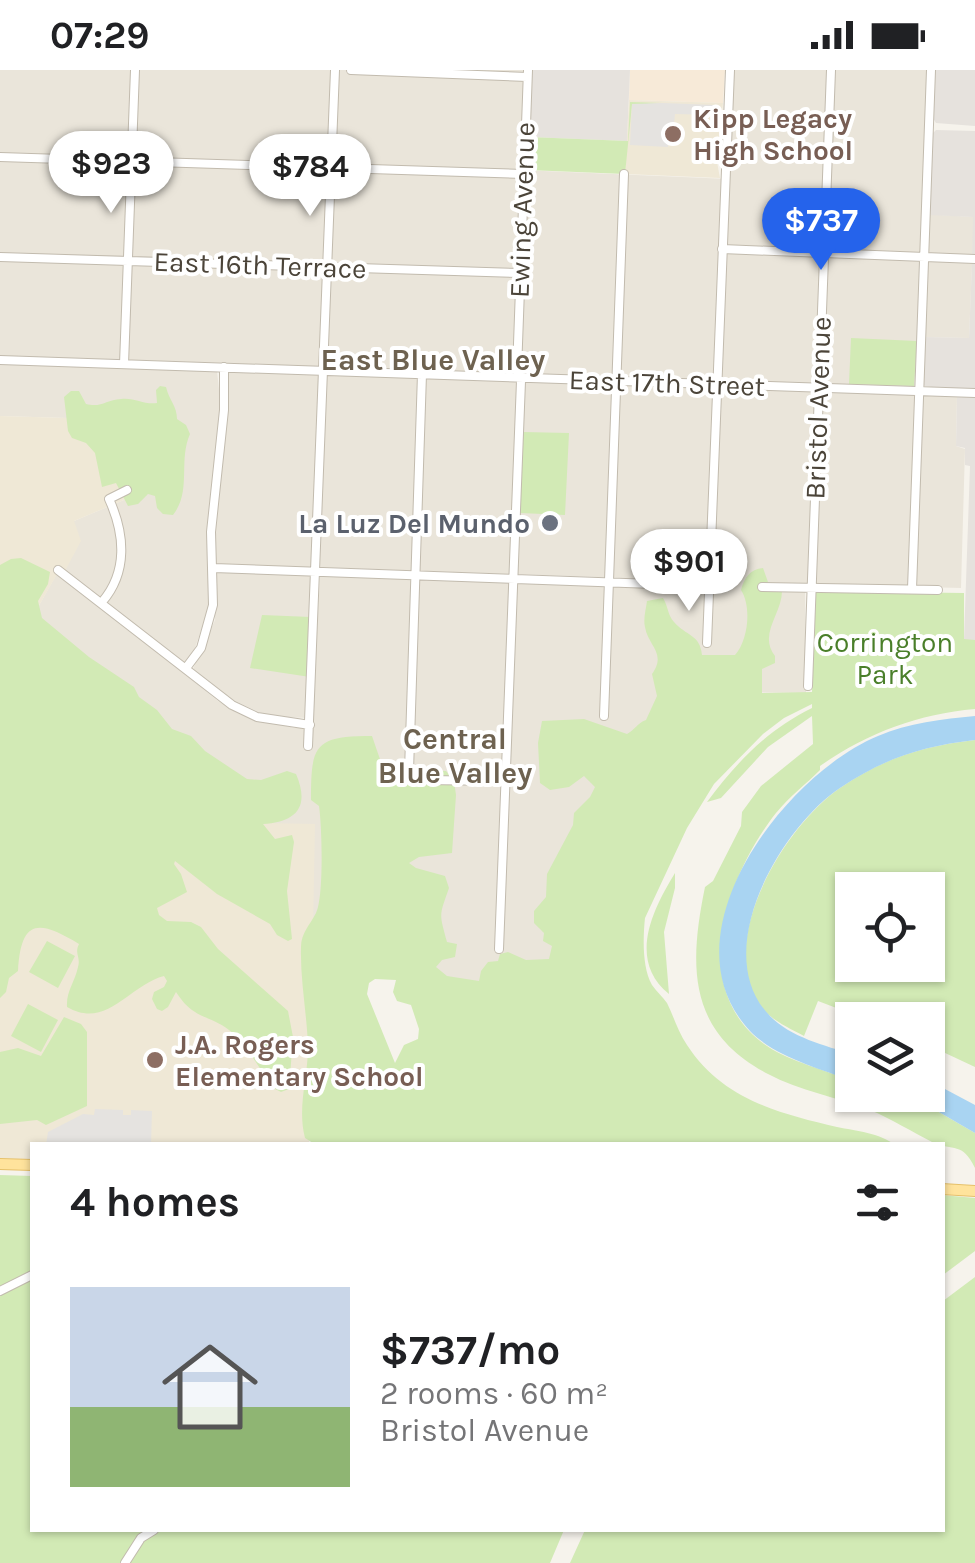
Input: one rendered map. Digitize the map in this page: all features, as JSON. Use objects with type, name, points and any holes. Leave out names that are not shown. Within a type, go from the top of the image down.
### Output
[{"type":"main road","points":[[0,1164],[30,1165]]},
{"type":"main road","points":[[945,1189],[975,1191]]},
{"type":"street","points":[[124,364],[135,70]]},
{"type":"street","points":[[308,746],[336,70]]},
{"type":"street","points":[[351,70],[527,73]]},
{"type":"street","points":[[707,643],[730,70]]},
{"type":"street","name":"Bristol Avenue","points":[[808,686],[831,70]]},
{"type":"street","points":[[912,589],[931,70]]},
{"type":"street","name":"Ewing Avenue","points":[[499,949],[527,73]]},
{"type":"street","points":[[0,157],[524,174]]},
{"type":"street","points":[[604,716],[624,174]]},
{"type":"street","points":[[722,249],[975,260]]},
{"type":"street","name":"East 16th Terrace","points":[[0,257],[520,273]]},
{"type":"street","name":"East 17th Street","points":[[0,360],[975,393]]},
{"type":"street","points":[[186,668],[201,648],[210,626],[212,532],[224,410],[224,367]]},
{"type":"street","points":[[422,374],[409,771],[423,780],[504,781]]},
{"type":"street","points":[[102,602],[115,583],[121,561],[121,536],[109,499],[128,490]]},
{"type":"street","points":[[214,568],[709,586]]},
{"type":"street","points":[[58,570],[232,705],[257,718],[310,725]]},
{"type":"street","points":[[762,587],[938,590]]},
{"type":"street","points":[[0,1291],[30,1276]]},
{"type":"street","points":[[125,1563],[141,1538],[151,1532]]},
{"type":"shaded area","points":[[0,70],[525,70],[520,170],[729,179],[734,70],[927,70],[922,214],[974,217],[969,338],[917,337],[914,394],[957,396],[956,446],[965,449],[961,588],[805,584],[806,693],[664,691],[605,877],[557,967],[479,988],[0,818],[37,609],[60,568],[74,521],[169,481],[169,421],[0,416],[0,363],[217,371],[221,407],[209,507],[208,610],[195,648],[180,670],[218,701],[249,718],[295,728],[312,727],[320,576],[712,589],[713,581],[313,567],[307,718],[267,716],[227,697],[193,669],[215,620],[215,523],[228,396],[227,363],[0,356]]},
{"type":"shaded area","points":[[532,70],[630,70],[627,141],[529,137]]},
{"type":"shaded area","points":[[630,70],[725,70],[723,103],[629,100]]},
{"type":"shaded area","points":[[935,70],[975,70],[975,126],[936,123]]},
{"type":"shaded area","name":"Kipp Legacy High School","points":[[629,100],[723,103],[717,162],[720,178],[625,174]]},
{"type":"shaded area","points":[[632,104],[715,105],[715,115],[675,114],[668,147],[630,145]]},
{"type":"shaded area","points":[[936,130],[975,131],[975,255],[973,217],[928,215],[931,135]]},
{"type":"shaded area","points":[[972,262],[975,389],[926,388],[925,337],[969,338]]},
{"type":"shaded area","points":[[957,396],[975,397],[975,640],[964,640],[970,466],[965,465],[965,448],[956,446]]},
{"type":"shaded area","points":[[0,416],[170,421],[169,481],[74,521],[81,541],[37,609],[0,617]]},
{"type":"shaded area","name":"J.A. Rogers Elementary School","points":[[0,818],[315,824],[309,1142],[30,1142],[30,1159],[0,1159]]},
{"type":"shaded area","points":[[95,1109],[123,1110],[123,1115],[131,1115],[131,1110],[152,1111],[151,1142],[46,1142],[48,1132],[83,1114],[94,1115]]},
{"type":"green space","points":[[630,102],[662,103],[632,105],[625,174],[528,170],[529,137],[628,141]]},
{"type":"green space","points":[[851,338],[917,341],[914,386],[849,384]]},
{"type":"green space","points":[[166,387],[177,419],[190,434],[182,496],[173,515],[163,514],[157,508],[155,496],[148,494],[138,504],[128,506],[116,483],[102,487],[95,453],[68,431],[64,397],[79,391],[86,404],[91,405],[126,399],[157,403],[156,390]]},
{"type":"green space","points":[[523,432],[569,433],[565,515],[520,513]]},
{"type":"green space","points":[[21,558],[50,572],[38,601],[42,618],[134,687],[139,697],[157,710],[172,729],[191,736],[205,751],[247,779],[261,780],[287,771],[296,774],[302,796],[297,811],[291,817],[263,824],[275,839],[292,835],[294,842],[287,891],[292,939],[277,935],[270,924],[217,894],[175,861],[187,892],[157,908],[167,921],[191,922],[201,927],[218,949],[288,1011],[293,1037],[289,1089],[275,1089],[236,1036],[195,1012],[176,992],[168,1007],[157,1009],[152,999],[154,992],[164,987],[164,976],[106,1010],[81,1013],[67,1007],[79,964],[79,944],[53,931],[43,928],[28,933],[18,971],[9,978],[6,992],[0,998],[0,565]]},
{"type":"green space","name":"Corrington Park","points":[[763,568],[768,582],[782,591],[769,640],[775,663],[762,669],[762,693],[812,692],[816,591],[964,593],[964,639],[975,640],[975,709],[933,715],[894,727],[820,766],[776,813],[758,839],[730,899],[722,932],[721,964],[727,995],[742,1022],[767,1046],[835,1075],[835,1099],[768,1074],[741,1057],[708,1017],[697,969],[705,887],[713,881],[741,826],[742,812],[761,786],[813,744],[812,716],[768,747],[721,798],[707,802],[754,749],[781,726],[812,708],[812,704],[763,734],[714,784],[687,828],[645,918],[646,970],[652,985],[667,1003],[687,1045],[717,1079],[773,1109],[890,1142],[311,1142],[305,1138],[302,1104],[308,1047],[301,947],[319,905],[320,816],[319,806],[311,800],[312,767],[320,747],[338,738],[372,736],[383,768],[446,771],[454,781],[452,853],[419,857],[409,863],[445,876],[449,888],[441,919],[447,942],[457,944],[455,957],[442,960],[436,967],[447,976],[479,981],[488,962],[498,961],[500,954],[508,952],[526,960],[549,959],[552,946],[543,941],[544,933],[534,923],[534,911],[546,897],[547,874],[573,825],[574,813],[595,787],[584,776],[569,787],[550,790],[540,783],[538,743],[542,721],[584,719],[630,732],[646,720],[657,696],[652,674],[658,660],[644,624],[647,601],[663,598],[672,620],[695,639],[702,655],[735,655],[747,624],[747,605],[741,590],[748,575]],"holes":[[[375,979],[396,980],[393,992],[397,1001],[411,1005],[419,1029],[418,1039],[404,1045],[395,1063],[367,994],[369,983]]]},
{"type":"green space","points":[[262,615],[311,617],[310,677],[250,668]]},
{"type":"green space","points":[[975,740],[975,1067],[945,1053],[945,1002],[835,1002],[835,1007],[818,1001],[804,1036],[765,1012],[747,974],[746,945],[752,914],[780,854],[799,828],[840,788],[872,769],[921,750]]},
{"type":"green space","points":[[675,873],[664,932],[669,994],[656,981],[647,950],[652,918]]},
{"type":"green space","points":[[47,941],[75,956],[58,988],[29,972]]},
{"type":"green space","points":[[28,1004],[58,1020],[41,1052],[11,1036]]},
{"type":"green space","points":[[64,1017],[81,1024],[87,1032],[87,1106],[46,1125],[37,1120],[0,1124],[0,1052],[18,1048],[41,1056]]},
{"type":"green space","points":[[874,1112],[939,1112],[975,1133],[975,1168],[961,1151],[945,1146],[945,1142],[932,1142]]},
{"type":"green space","points":[[0,1175],[30,1176],[30,1532],[563,1532],[550,1563],[0,1563]]},
{"type":"green space","points":[[945,1195],[975,1198],[975,1251],[945,1274]]},
{"type":"green space","points":[[975,1277],[975,1563],[570,1563],[584,1532],[945,1532],[945,1300]]},
{"type":"water","points":[[975,716],[975,740],[905,755],[840,788],[817,807],[775,861],[759,893],[749,927],[746,959],[753,990],[778,1023],[835,1048],[835,1075],[772,1048],[750,1031],[726,993],[719,950],[727,906],[745,862],[773,821],[806,785],[842,756],[878,736],[938,720]]},
{"type":"water","points":[[945,1089],[975,1105],[975,1133],[939,1112],[945,1112]]},
{"type":"place","name":"Kipp Legacy High School","points":[[673,134]]},
{"type":"place","name":"La Luz Del Mundo","points":[[550,523]]},
{"type":"place","name":"J.A. Rogers Elementary School","points":[[155,1060]]},
{"type":"district","name":"East Blue Valley","points":[[433,360]]},
{"type":"district","name":"Central Blue Valley","points":[[455,756]]}]
